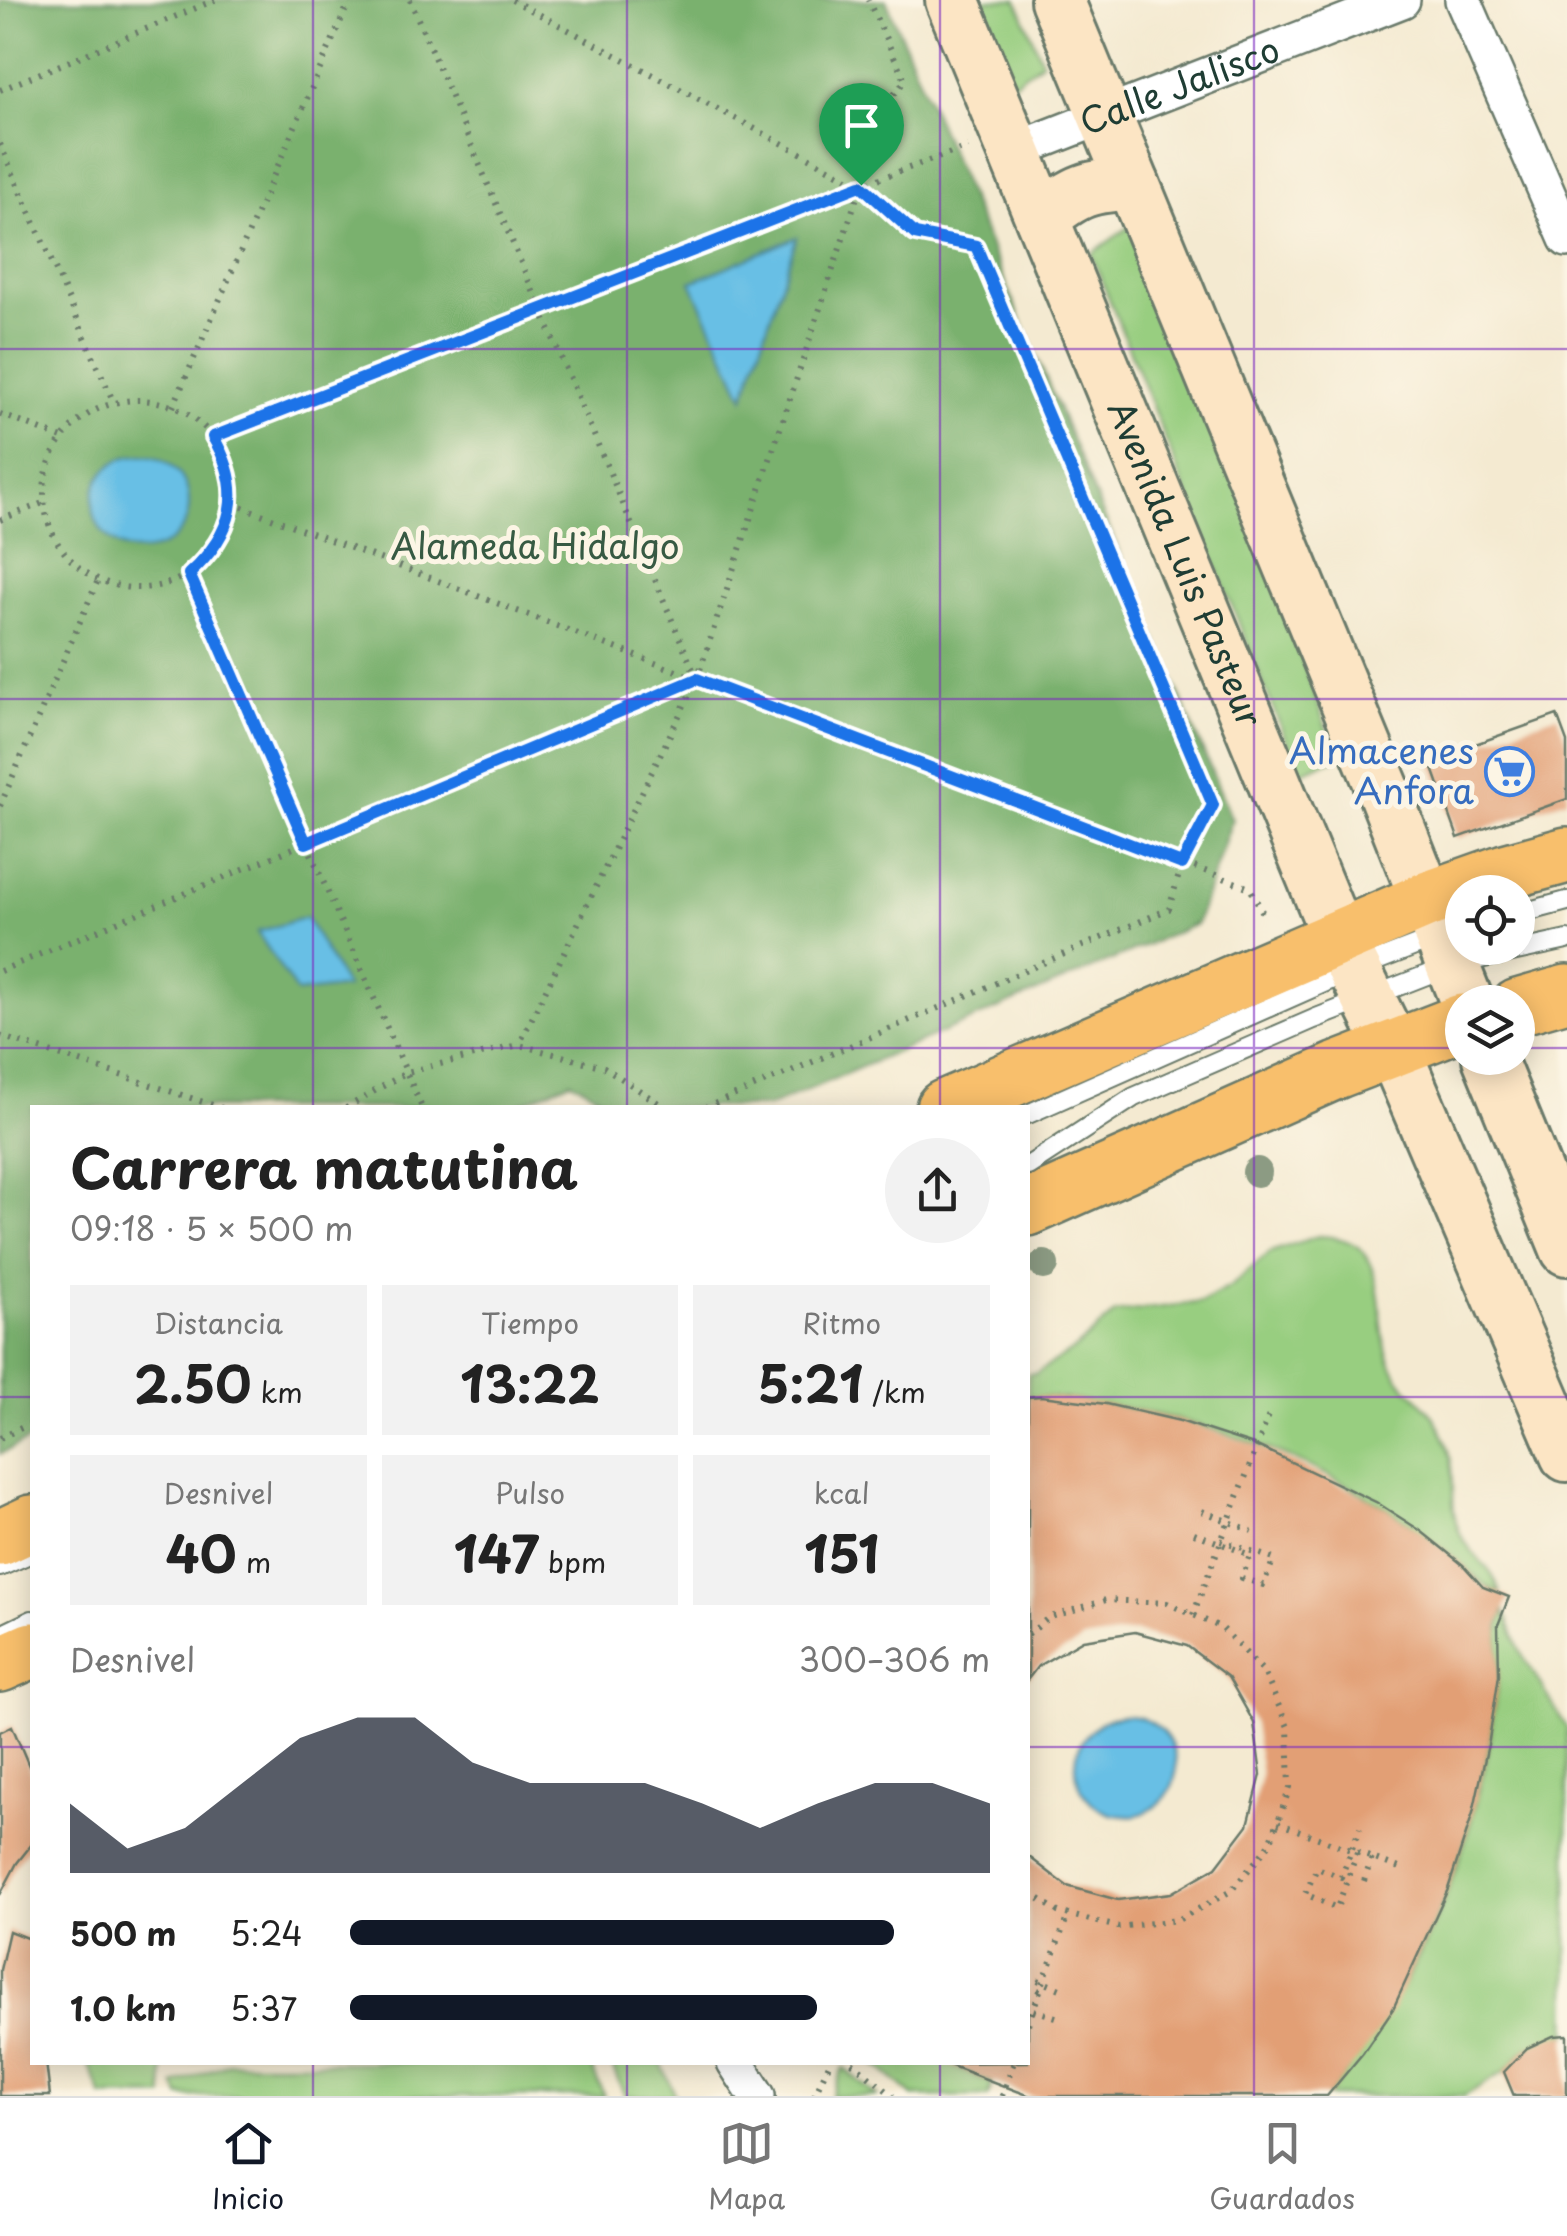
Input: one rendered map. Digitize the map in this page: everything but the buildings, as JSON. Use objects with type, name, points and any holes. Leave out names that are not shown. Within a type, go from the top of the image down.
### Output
[{"type":"main road","name":"Avenida Luis Pasteur","points":[[952,0],[990,150],[1042,218],[1353,968],[1393,1048],[1567,1455]]},
{"type":"main road","points":[[1057,0],[1445,934]]},
{"type":"main road","points":[[1042,218],[1068,196],[1094,185],[1133,184]]},
{"type":"main road","points":[[1502,875],[1567,855]]},
{"type":"main road","points":[[953,1105],[1353,968],[1445,947]]},
{"type":"main road","points":[[1535,1002],[1567,994]]},
{"type":"main road","points":[[1030,1207],[1445,1028]]},
{"type":"main road","points":[[1495,1075],[1567,1248]]},
{"type":"main road","points":[[0,1538],[30,1524]]},
{"type":"main road","points":[[0,1664],[30,1651]]},
{"type":"street","name":"Calle Jalisco","points":[[990,150],[1104,116],[1402,0]]},
{"type":"street","points":[[1463,0],[1567,240]]},
{"type":"street","points":[[736,2065],[757,2096]]},
{"type":"lane","points":[[1535,909],[1567,901]]},
{"type":"lane","points":[[1535,942],[1567,940]]},
{"type":"lane","points":[[1030,1113],[1353,968]]},
{"type":"lane","points":[[1030,1165],[1134,1097],[1353,968]]},
{"type":"lane","points":[[0,1567],[30,1553]]},
{"type":"lane","points":[[0,1635],[30,1621]]},
{"type":"path","points":[[0,90],[215,0]]},
{"type":"path","points":[[173,407],[350,0]]},
{"type":"path","points":[[410,0],[697,679]]},
{"type":"path","points":[[512,0],[861,185],[915,234],[976,246],[1213,805],[1182,864],[1169,908],[712,1105]]},
{"type":"path","points":[[519,1045],[697,679],[861,185],[868,130],[905,80],[868,0]]},
{"type":"path","points":[[0,144],[114,404]]},
{"type":"path","points":[[213,437],[861,185],[990,150]]},
{"type":"path","points":[[134,400],[173,407],[188,415],[213,437],[228,468],[232,503],[218,543],[189,574],[160,586],[128,588],[98,580],[77,567],[60,549],[49,527],[44,480],[50,458],[62,438],[94,411],[114,404],[134,400]]},
{"type":"path","points":[[0,414],[62,438]]},
{"type":"path","points":[[0,520],[44,503]]},
{"type":"path","points":[[232,503],[1250,888]]},
{"type":"path","points":[[189,574],[421,1105]]},
{"type":"path","points":[[0,806],[98,580]]},
{"type":"path","points":[[0,971],[697,679]]},
{"type":"path","points":[[0,1036],[213,1105]]},
{"type":"path","points":[[351,1105],[407,1072],[519,1045],[604,1067],[661,1105]]},
{"type":"path","points":[[1192,1615],[1270,1415]]},
{"type":"path","points":[[0,1438],[30,1424]]},
{"type":"path","points":[[1202,1511],[1252,1531]]},
{"type":"path","points":[[1194,1534],[1220,1541],[1274,1559],[1264,1586],[1242,1578],[1250,1556],[1220,1541]]},
{"type":"path","points":[[1030,1633],[1048,1618],[1106,1600],[1166,1603],[1222,1628],[1264,1672],[1288,1727],[1290,1787],[1270,1844],[1231,1891],[1178,1920],[1117,1927],[1064,1914],[1030,1892]]},
{"type":"path","points":[[1278,1823],[1402,1870]]},
{"type":"path","points":[[1353,1851],[1341,1877],[1317,1868],[1305,1894],[1338,1908],[1361,1828]]},
{"type":"path","points":[[1353,1851],[1372,1858],[1363,1881],[1372,1858]]},
{"type":"path","points":[[1030,2019],[1064,1914]]},
{"type":"path","points":[[1030,1977],[1042,1986]]},
{"type":"path","points":[[1030,1986],[1064,1992]]},
{"type":"path","points":[[1042,1986],[1030,2009],[1056,2017]]},
{"type":"path","points":[[814,2096],[829,2065]]},
{"type":"path","points":[[856,2065],[894,2096]]},
{"type":"path","points":[[1002,2096],[1013,2065]]},
{"type":"green space","name":"Alameda Hidalgo","points":[[0,0],[886,0],[1232,820],[1196,924],[773,1105],[614,1105],[571,1081],[518,1105],[30,1105],[30,1440],[0,1454]]},
{"type":"green space","points":[[976,0],[1017,0],[1042,61],[1011,85]]},
{"type":"green space","points":[[1146,215],[1337,758],[1299,773],[1091,254]]},
{"type":"green space","points":[[1318,1236],[1345,1240],[1366,1256],[1377,1284],[1392,1366],[1431,1413],[1442,1433],[1452,1465],[1457,1527],[1500,1593],[1397,1515],[1288,1457],[1169,1417],[1129,1408],[1030,1397],[1030,1374],[1076,1348],[1115,1313],[1202,1302],[1231,1286],[1270,1252]]},
{"type":"green space","points":[[1504,1610],[1520,1651],[1567,1728],[1567,2035],[1527,2048],[1504,2072],[1464,2096],[1327,2096],[1386,2015],[1432,1928],[1451,1882],[1480,1787],[1490,1738]]},
{"type":"green space","points":[[89,2065],[163,2065],[164,2096],[102,2096]]},
{"type":"green space","points":[[224,2065],[590,2065],[604,2096],[180,2096],[175,2085]]},
{"type":"green space","points":[[612,2065],[662,2065],[675,2096],[625,2096]]},
{"type":"green space","points":[[876,2065],[949,2065],[992,2083],[988,2096],[913,2096]]},
{"type":"green space","points":[[843,2068],[877,2096],[831,2096]]},
{"type":"water","points":[[797,237],[744,397],[691,282]]},
{"type":"water","points":[[141,455],[159,459],[175,469],[185,485],[189,503],[185,521],[175,537],[159,547],[141,551],[123,547],[107,537],[97,521],[93,503],[97,485],[107,469],[123,459]]},
{"type":"water","points":[[306,917],[346,987],[297,993],[257,932]]},
{"type":"water","points":[[1126,1716],[1145,1720],[1161,1731],[1172,1747],[1176,1766],[1172,1785],[1161,1801],[1145,1812],[1126,1816],[1107,1812],[1091,1801],[1080,1785],[1076,1766],[1080,1747],[1091,1731],[1107,1720]]},
{"type":"place","name":"Almacenes Anfora","points":[[1509,772]]},
{"type":"route","points":[[861,185],[915,234],[976,246],[1213,805],[1182,864],[697,679],[306,843],[189,574],[210,555],[225,530],[232,503],[231,480],[213,437],[861,185]]}]
